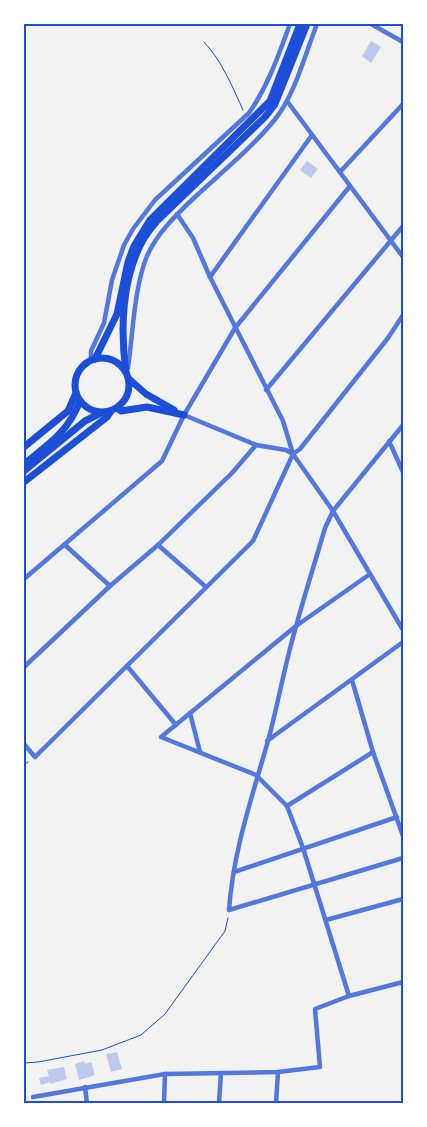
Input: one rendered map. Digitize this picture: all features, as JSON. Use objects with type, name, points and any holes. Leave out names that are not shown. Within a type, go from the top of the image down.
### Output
[{"type":"main road","points":[[93,360],[117,314],[134,246],[150,220],[270,101],[300,24]]},
{"type":"main road","points":[[24,482],[125,400],[129,390],[122,347],[127,289],[136,256],[144,238],[157,221],[265,117],[275,104],[307,24]]},
{"type":"main road","points":[[24,447],[68,411],[76,393],[76,378],[84,365],[93,360],[104,358],[113,360],[120,365],[146,394],[184,415]]},
{"type":"main road","points":[[76,393],[86,407],[102,412]]},
{"type":"main road","points":[[24,464],[63,432],[75,414],[80,401]]},
{"type":"main road","points":[[24,471],[85,421],[102,412],[114,409],[147,407],[184,415]]},
{"type":"street","points":[[93,360],[92,351],[104,323],[112,280],[124,245],[133,229],[155,200],[245,116],[258,100],[290,24]]},
{"type":"street","points":[[127,375],[140,278],[154,243],[177,214],[262,134],[277,117],[287,101],[317,24]]},
{"type":"street","points":[[371,24],[403,42]]},
{"type":"street","points":[[382,30],[385,24]]},
{"type":"street","points":[[287,101],[403,257]]},
{"type":"street","points":[[340,172],[403,104]]},
{"type":"street","points":[[210,277],[312,135]]},
{"type":"street","points":[[24,579],[162,461],[184,415],[235,328],[350,186]]},
{"type":"street","points":[[177,214],[193,238],[235,328],[283,421],[293,454],[333,511],[403,630]]},
{"type":"street","points":[[266,390],[403,226]]},
{"type":"street","points":[[24,744],[35,757],[253,541],[293,454],[300,449],[388,338],[403,315]]},
{"type":"street","points":[[184,415],[256,445],[286,450],[293,454]]},
{"type":"street","points":[[403,424],[333,511],[325,528],[296,626],[268,741],[256,776],[238,847],[229,910],[403,858]]},
{"type":"street","points":[[389,441],[403,472]]},
{"type":"street","points":[[24,667],[110,586],[158,546],[232,473],[256,445]]},
{"type":"street","points":[[65,544],[110,586]]},
{"type":"street","points":[[158,546],[206,587]]},
{"type":"street","points":[[349,996],[303,848],[287,806],[256,776],[161,737],[296,626],[370,574]]},
{"type":"street","points":[[268,741],[403,642]]},
{"type":"street","points":[[127,666],[176,725]]},
{"type":"street","points":[[352,680],[373,752],[403,836]]},
{"type":"street","points":[[190,713],[200,752]]},
{"type":"street","points":[[287,806],[373,752]]},
{"type":"street","points":[[234,872],[397,817]]},
{"type":"street","points":[[326,920],[403,899]]},
{"type":"street","points":[[33,1096],[165,1074],[278,1072],[320,1067],[315,1009],[349,996],[403,982]]},
{"type":"street","points":[[276,1103],[278,1072]]},
{"type":"street","points":[[218,1103],[221,1073]]},
{"type":"street","points":[[164,1103],[165,1074]]},
{"type":"street","points":[[85,1087],[87,1103]]},
{"type":"path","points":[[204,42],[213,51],[225,72],[245,116]]},
{"type":"path","points":[[24,1063],[102,1050],[141,1035],[165,1014],[225,931],[229,910]]},
{"type":"building","points":[[371,41],[381,47],[371,63],[362,56]]},
{"type":"building","points":[[307,161],[318,169],[311,178],[300,170]]},
{"type":"building","points":[[117,1052],[122,1069],[111,1072],[106,1054]]},
{"type":"building","points":[[84,1061],[85,1064],[91,1062],[95,1075],[79,1080],[75,1064]]},
{"type":"building","points":[[64,1067],[67,1079],[41,1085],[39,1078],[49,1076],[47,1070]]}]
